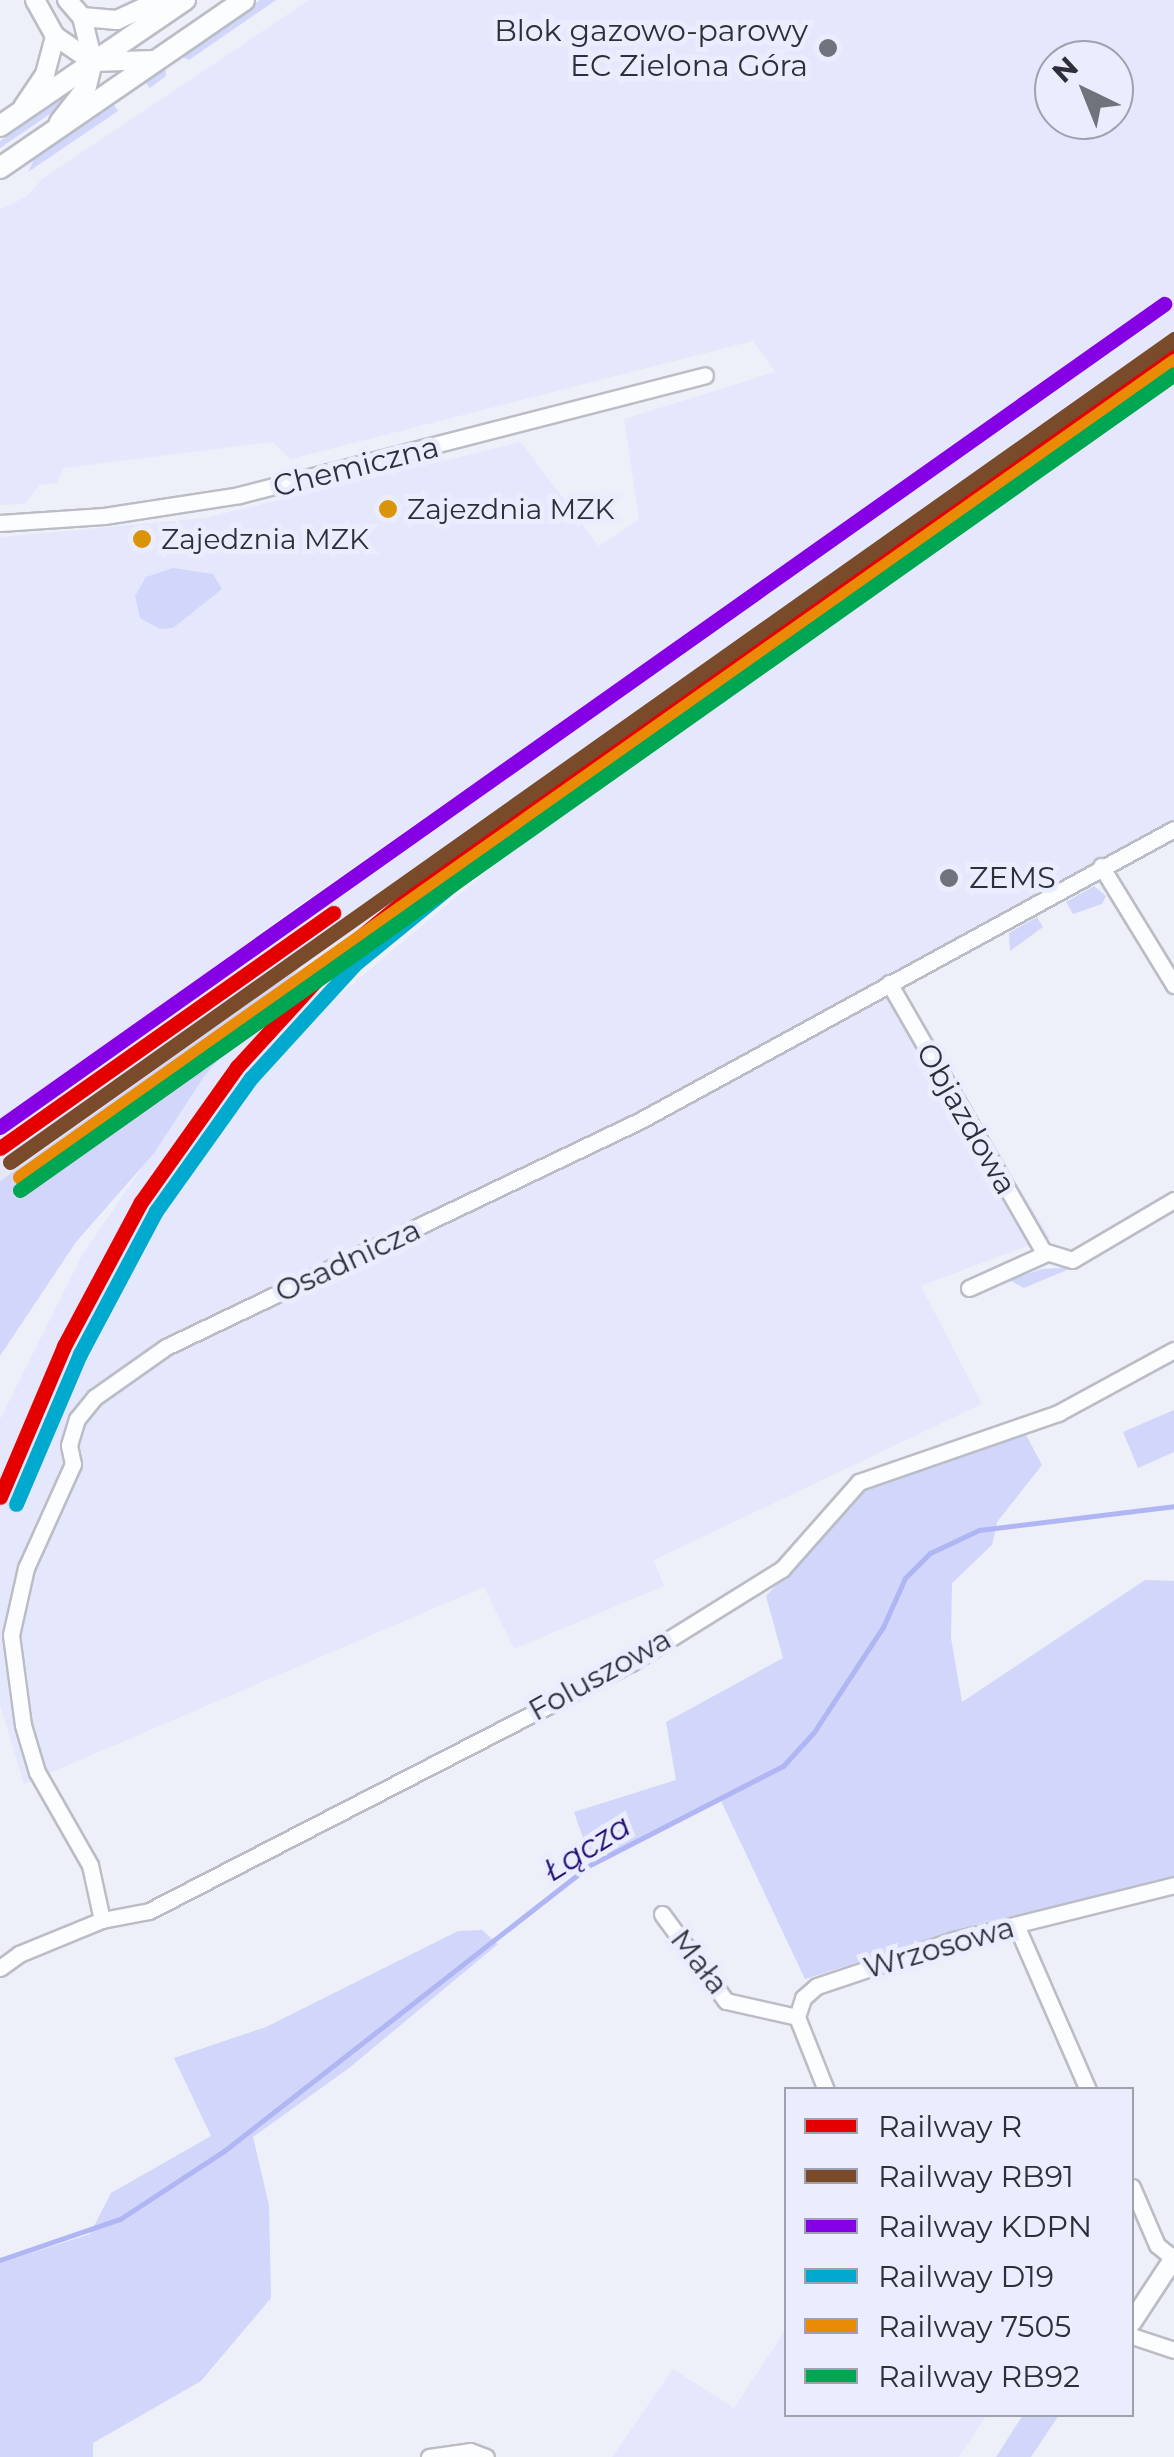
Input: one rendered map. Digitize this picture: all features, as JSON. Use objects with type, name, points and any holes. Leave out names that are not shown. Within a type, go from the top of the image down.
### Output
[{"type":"main road","points":[[0,126],[185,0]]},
{"type":"main road","points":[[0,168],[244,0]]},
{"type":"street","points":[[36,0],[55,36],[93,62],[160,58]]},
{"type":"street","points":[[44,138],[78,101],[93,62],[82,17],[67,0]]},
{"type":"street","points":[[82,17],[117,20],[160,0]]},
{"type":"street","points":[[18,114],[45,74],[55,36]]},
{"type":"street","name":"Chemiczna","points":[[0,523],[104,516],[240,495],[704,375]]},
{"type":"street","name":"Osadnicza","points":[[102,1920],[90,1865],[37,1772],[23,1726],[10,1635],[26,1568],[73,1464],[69,1445],[77,1419],[95,1397],[166,1347],[625,1128],[1174,829]]},
{"type":"street","points":[[1101,866],[1174,985]]},
{"type":"street","name":"Objazdowa","points":[[889,983],[1047,1254]]},
{"type":"street","points":[[969,1288],[1047,1254],[1072,1260],[1087,1254],[1174,1200]]},
{"type":"street","name":"Foluszowa","points":[[0,1968],[102,1920],[149,1911],[631,1663],[782,1569],[858,1482],[1072,1408],[1174,1350]]},
{"type":"street","name":"Wrzosowa","points":[[797,2017],[803,1998],[817,1986],[1016,1925],[1174,1885]]},
{"type":"street","name":"Mała","points":[[662,1914],[726,2001],[797,2017]]},
{"type":"street","points":[[1016,1925],[1087,2087]]},
{"type":"street","points":[[797,2017],[825,2087]]},
{"type":"street","points":[[1134,2193],[1157,2245],[1174,2258],[1134,2319]]},
{"type":"street","points":[[1134,2337],[1174,2350]]},
{"type":"street","points":[[429,2457],[470,2451],[486,2457]]},
{"type":"shaded area","points":[[260,0],[276,0],[189,60],[180,56]]},
{"type":"shaded area","points":[[309,0],[1174,0],[1174,828],[892,986],[1050,1237],[921,1286],[982,1404],[654,1560],[664,1586],[514,1649],[484,1587],[24,1784],[0,1705],[0,1419],[82,1255],[205,1075],[296,971],[0,1181],[0,537],[204,518],[521,442],[599,546],[639,519],[624,419],[775,372],[753,341],[291,459],[272,442],[64,468],[57,483],[40,485],[25,504],[0,505],[0,209],[26,197],[42,179]],"holes":[[[896,565],[680,731],[540,827],[297,1030],[403,914],[533,812]],[[491,772],[366,863],[238,948]]]},
{"type":"shaded area","points":[[165,66],[166,76],[150,88],[146,83],[114,105],[118,111],[28,172],[36,155]]},
{"type":"shaded area","points":[[72,91],[66,103],[0,148],[0,141]]},
{"type":"shaded area","points":[[173,568],[213,574],[222,589],[173,628],[160,629],[140,618],[135,596],[146,577]]},
{"type":"shaded area","points":[[1094,886],[1106,896],[1102,904],[1073,914],[1066,902]]},
{"type":"shaded area","points":[[1037,917],[1043,927],[1010,951],[1009,933]]},
{"type":"shaded area","points":[[300,967],[205,1075],[154,1153],[76,1242],[0,1356],[0,1181]]},
{"type":"shaded area","points":[[1074,1267],[1024,1288],[1009,1280],[1042,1269]]},
{"type":"shaded area","points":[[1174,1410],[1174,1452],[1138,1468],[1123,1432]]},
{"type":"shaded area","points":[[1024,1431],[1042,1465],[997,1522],[992,1545],[952,1583],[951,1638],[962,1702],[1145,1580],[1174,1581],[1174,1878],[977,1924],[805,1979],[721,1801],[592,1864],[574,1812],[676,1780],[666,1722],[783,1658],[766,1596],[802,1558],[826,1517],[884,1476]]},
{"type":"shaded area","points":[[482,1930],[498,1944],[349,2068],[253,2137],[269,2205],[271,2298],[201,2381],[93,2443],[93,2457],[0,2457],[0,2263],[90,2234],[111,2193],[211,2136],[174,2058],[266,2027],[458,1931]]},
{"type":"shaded area","points":[[784,2332],[784,2417],[986,2417],[959,2457],[612,2457],[673,2369],[734,2408]]},
{"type":"shaded area","points":[[1022,2417],[1058,2417],[1031,2457],[996,2457]]},
{"type":"waterway","name":"Łącza","points":[[0,2260],[120,2219],[224,2151],[592,1864],[783,1766],[814,1732],[883,1627],[905,1578],[930,1553],[979,1530],[1174,1506]]},
{"type":"rail line","name":"KDPN","points":[[0,1127],[1164,304]]},
{"type":"rail line","name":"RB91","points":[[10,1162],[1174,339]]},
{"type":"rail line","name":"R","points":[[0,1497],[64,1346],[141,1202],[237,1067],[343,951],[510,814],[1174,344]]},
{"type":"rail line","name":"7505","points":[[20,1177],[1174,361]]},
{"type":"rail line","name":"D19","points":[[16,1504],[80,1354],[156,1211],[251,1078],[355,964],[521,828],[1174,365]]},
{"type":"rail line","name":"RB92","points":[[20,1190],[1174,374]]},
{"type":"rail line","name":"R","points":[[0,1148],[333,913]]},
{"type":"place","name":"Blok gazowo-parowy EC Zielona Góra","points":[[828,48]]},
{"type":"place","name":"Zajezdnia MZK","points":[[388,509]]},
{"type":"place","name":"Zajedznia MZK","points":[[142,539]]},
{"type":"place","name":"ZEMS","points":[[949,878]]}]
